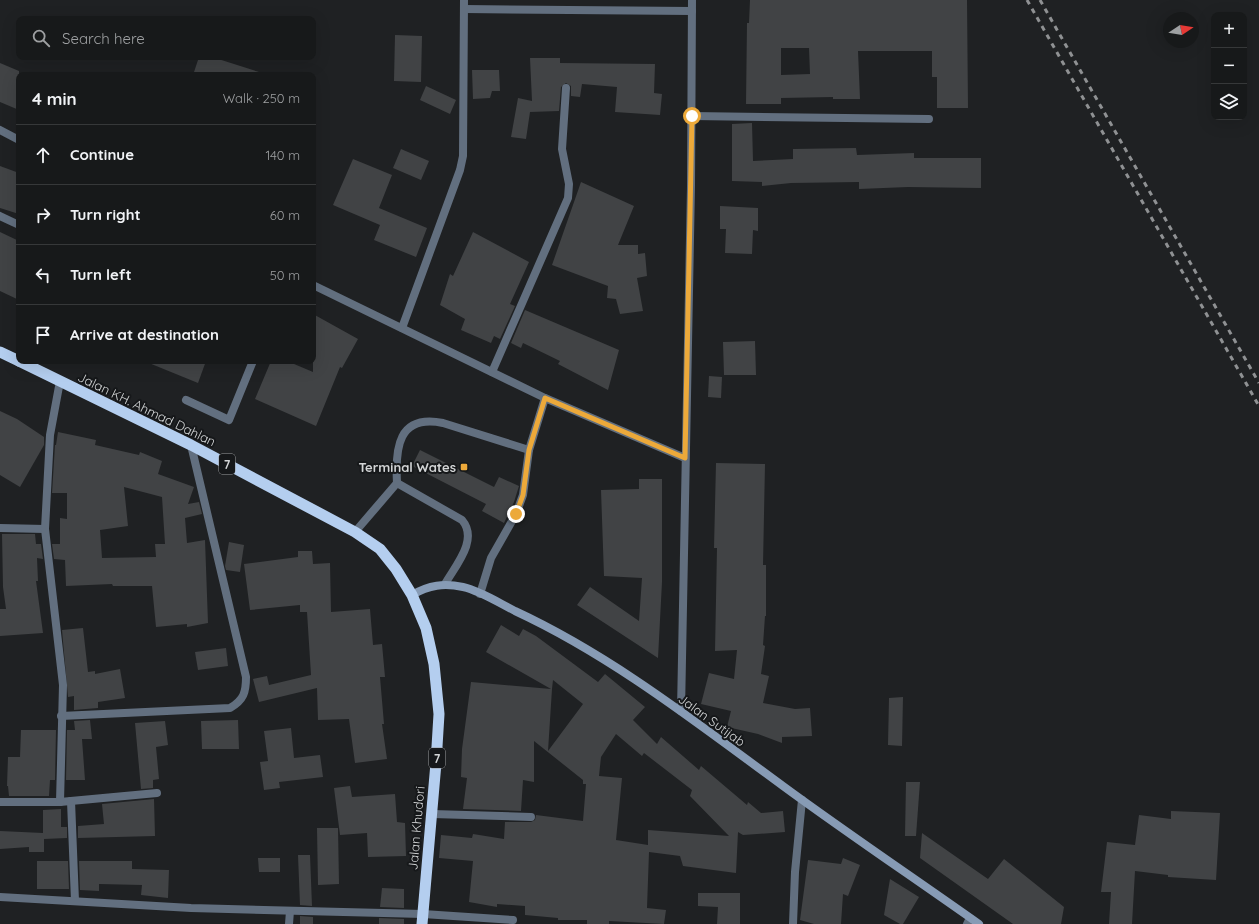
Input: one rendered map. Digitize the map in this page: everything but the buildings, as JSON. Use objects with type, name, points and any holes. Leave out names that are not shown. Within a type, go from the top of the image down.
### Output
[{"type":"highway","name":"Jalan KH. Ahmad Dahlan","points":[[0,352],[16,360]]},
{"type":"highway","name":"Jalan KH. Ahmad Dahlan","points":[[25,364],[191,445],[355,532],[380,549],[412,595]]},
{"type":"highway","name":"Jalan Khudori","points":[[412,595],[426,628],[434,664],[439,714],[432,814],[422,919]]},
{"type":"main road","name":"Jalan Sutijab","points":[[412,595],[427,588],[445,584],[465,588],[553,630],[608,662],[681,711],[968,921],[978,924]]},
{"type":"street","points":[[402,328],[460,170],[463,156],[464,0]]},
{"type":"street","points":[[681,711],[692,116],[692,0]]},
{"type":"street","points":[[464,10],[692,11]]},
{"type":"street","points":[[492,372],[568,198],[569,184],[562,149],[566,88]]},
{"type":"street","points":[[692,116],[929,119]]},
{"type":"street","points":[[0,130],[16,138]]},
{"type":"street","points":[[0,216],[16,224]]},
{"type":"street","points":[[316,285],[545,398],[685,458]]},
{"type":"street","points":[[186,400],[229,420],[252,364]]},
{"type":"street","points":[[60,381],[50,434],[45,529],[63,685],[61,716],[60,802]]},
{"type":"street","points":[[480,594],[491,558],[516,514],[523,495],[529,450],[545,398]]},
{"type":"street","points":[[355,532],[397,483],[396,462],[400,444],[406,430],[417,422],[430,420],[443,423],[529,450]]},
{"type":"street","points":[[61,716],[230,708],[239,702],[246,692],[246,677],[191,445]]},
{"type":"street","points":[[397,483],[462,520],[466,524],[468,536],[467,544],[445,584]]},
{"type":"street","points":[[0,528],[45,529]]},
{"type":"street","points":[[0,802],[60,802],[157,793]]},
{"type":"street","points":[[793,924],[795,872],[802,800]]},
{"type":"street","points":[[71,801],[75,901]]},
{"type":"street","points":[[432,814],[531,817]]},
{"type":"street","points":[[0,897],[422,919],[513,920]]},
{"type":"street","points":[[289,924],[290,911]]},
{"type":"railway","points":[[1027,0],[1259,406]]},
{"type":"railway","points":[[1040,0],[1259,383]]},
{"type":"place","name":"Terminal Wates","points":[[464,467]]},
{"type":"route","points":[[516,514],[523,495],[529,450],[545,398],[685,458],[692,116]]}]
